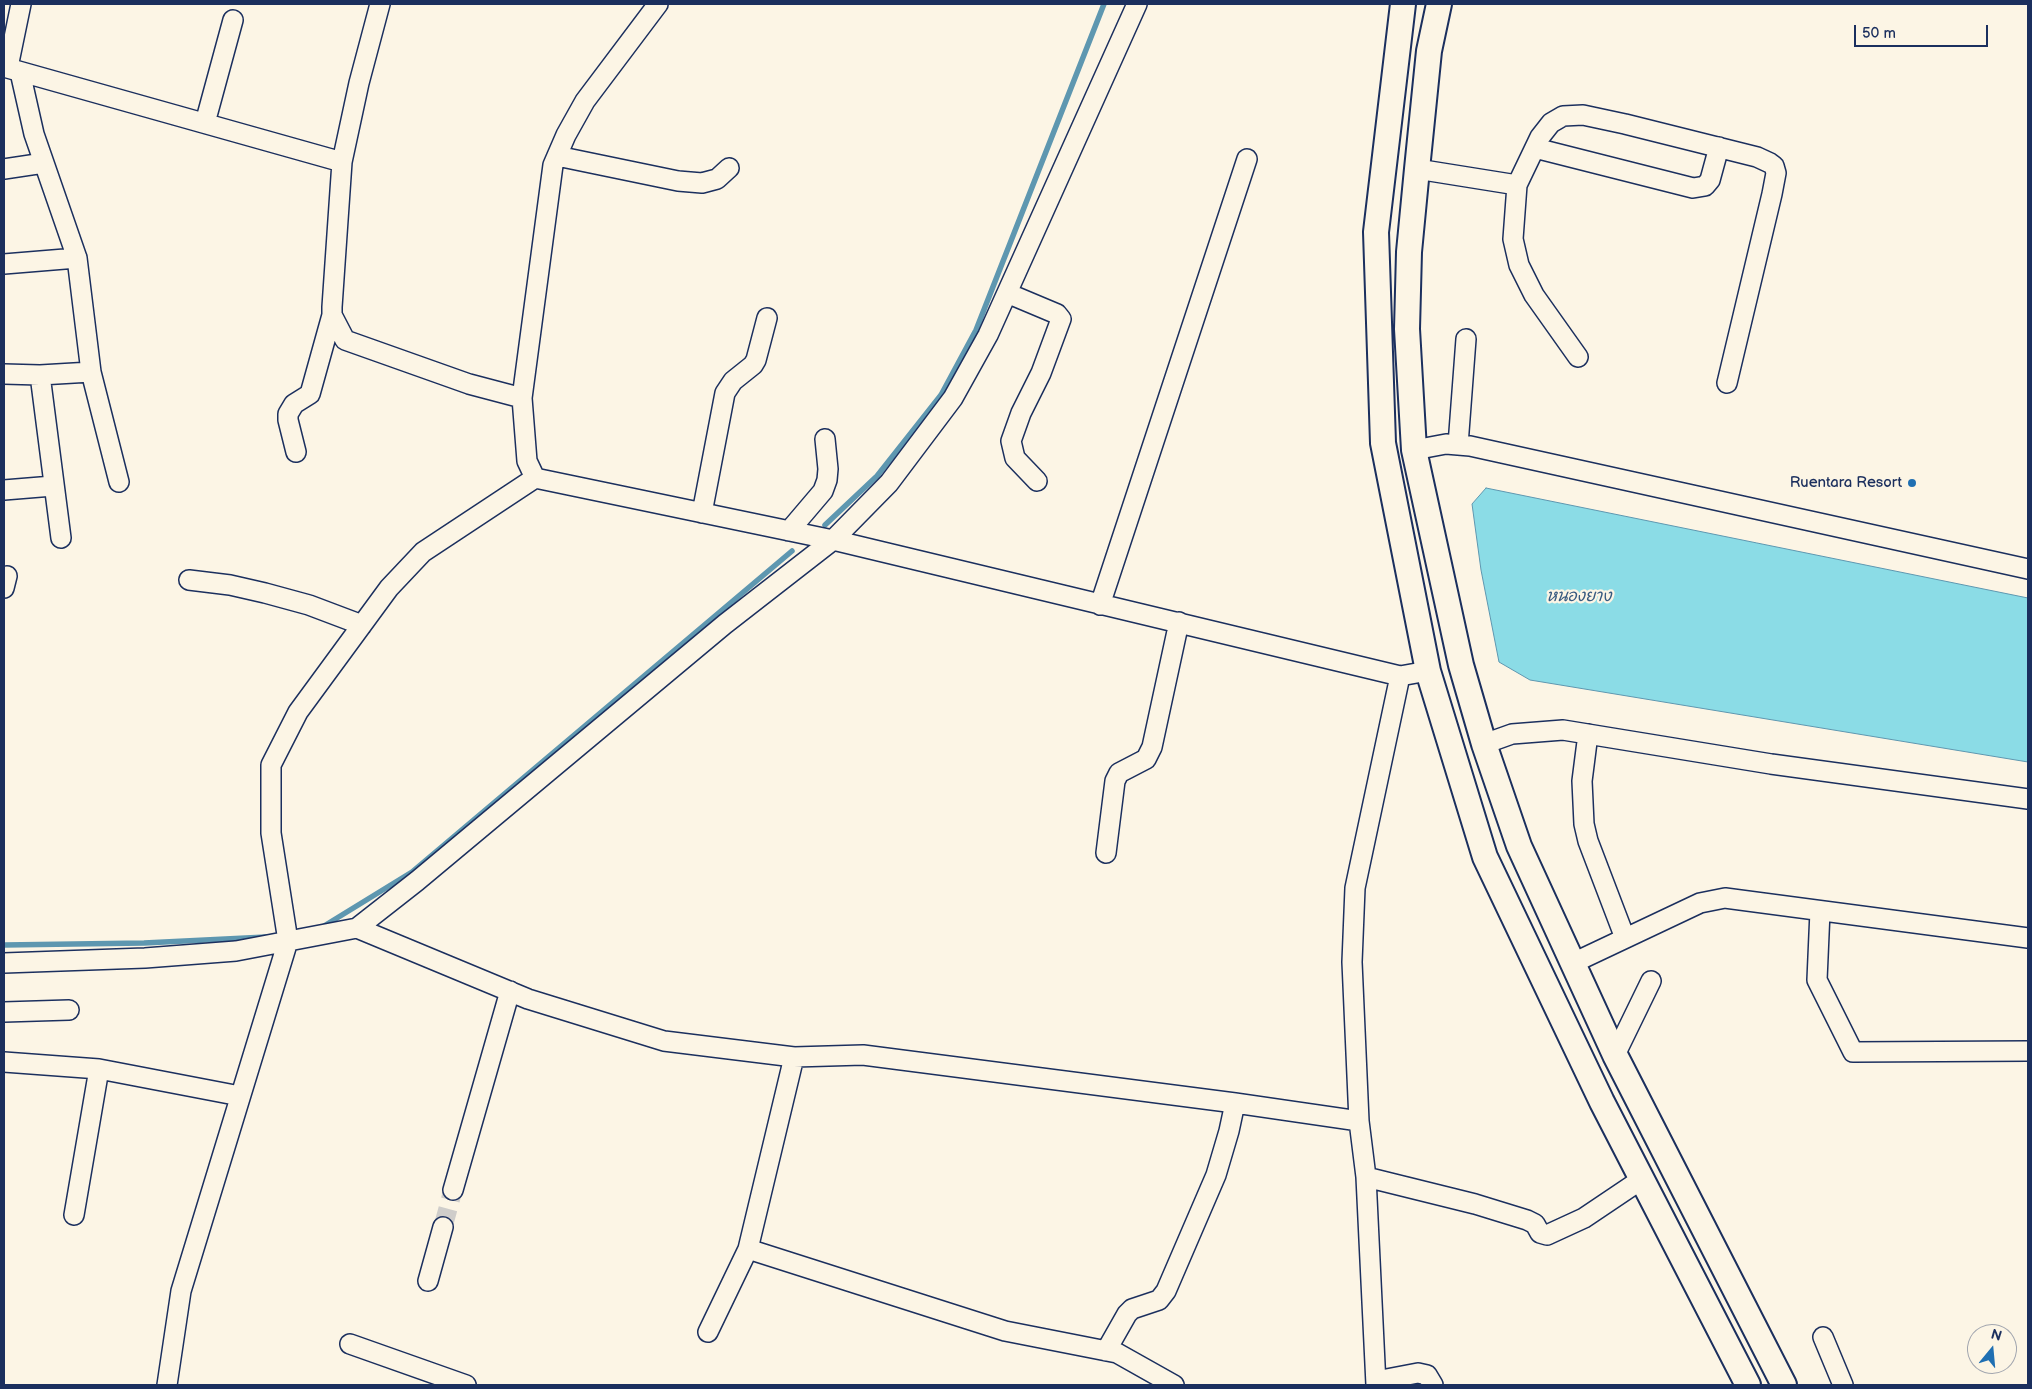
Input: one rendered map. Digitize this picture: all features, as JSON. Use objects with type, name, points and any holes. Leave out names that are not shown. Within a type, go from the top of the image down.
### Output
[{"type":"main road","points":[[1403,4],[1376,232],[1382,424],[1383,443],[1428,671],[1485,857],[1602,1102],[1748,1385]]},
{"type":"main road","points":[[1439,4],[1429,51],[1417,168],[1409,252],[1407,329],[1414,450],[1461,665],[1484,744],[1519,846],[1615,1055],[1784,1385]]},
{"type":"main road","points":[[1602,1102],[1632,1087]]},
{"type":"street","points":[[21,4],[11,69],[77,258],[91,372],[119,482]]},
{"type":"street","points":[[296,452],[288,414],[294,404],[310,394],[332,315],[342,162],[359,83],[380,4]]},
{"type":"street","points":[[535,478],[527,462],[522,398],[553,164],[566,135],[585,101],[658,4]]},
{"type":"street","points":[[4,963],[145,958],[236,952],[357,928],[424,875],[725,624],[833,540],[889,483],[953,398],[988,335],[1137,4]]},
{"type":"street","points":[[205,123],[233,20]]},
{"type":"street","points":[[11,69],[342,162]]},
{"type":"street","points":[[1578,357],[1534,295],[1519,265],[1513,240],[1517,185],[1540,137],[1551,123],[1564,116],[1583,115],[1719,148],[1770,162],[1774,166],[1776,173],[1727,383]]},
{"type":"street","points":[[1534,148],[1693,188],[1705,186],[1710,180],[1719,148]]},
{"type":"street","points":[[557,156],[678,181],[702,183],[717,179],[729,168]]},
{"type":"street","points":[[1100,605],[1246,159]]},
{"type":"street","points":[[4,169],[44,163]]},
{"type":"street","points":[[1417,168],[1517,185]]},
{"type":"street","points":[[4,264],[77,258]]},
{"type":"street","points":[[1007,293],[1057,314],[1061,319],[1044,365],[1010,441],[1015,458],[1037,481]]},
{"type":"street","points":[[332,315],[345,340],[469,384],[522,398]]},
{"type":"street","points":[[702,512],[725,393],[733,381],[754,363],[766,318]]},
{"type":"street","points":[[1458,445],[1466,339]]},
{"type":"street","points":[[4,374],[40,375],[91,372]]},
{"type":"street","points":[[40,375],[61,538]]},
{"type":"street","points":[[789,531],[823,491],[828,469],[825,439]]},
{"type":"street","points":[[1414,450],[1446,444],[1470,446],[2028,569]]},
{"type":"street","points":[[168,1385],[181,1291],[288,941],[271,833],[271,765],[298,712],[389,588],[422,552],[535,478],[833,540],[1400,676],[1428,671]]},
{"type":"street","points":[[4,490],[53,486]]},
{"type":"street","points":[[189,580],[230,585],[265,593],[362,625]]},
{"type":"street","points":[[1106,853],[1116,782],[1119,773],[1146,759],[1152,747],[1180,622]]},
{"type":"street","points":[[1400,676],[1355,888],[1352,962],[1359,1121],[1366,1177],[1376,1383],[1418,1373],[1427,1376],[1433,1385]]},
{"type":"street","points":[[1484,744],[1512,734],[1564,730],[1772,764],[2028,799]]},
{"type":"street","points":[[1588,734],[1582,781],[1584,824],[1588,841],[1625,938]]},
{"type":"street","points":[[1573,962],[1700,903],[1725,898],[2028,938]]},
{"type":"street","points":[[1820,911],[1817,980],[1853,1052],[2028,1051]]},
{"type":"street","points":[[357,928],[528,999],[664,1041],[794,1057],[863,1056],[1235,1103],[1359,1121]]},
{"type":"street","points":[[1615,1055],[1651,981]]},
{"type":"street","points":[[453,1190],[510,991]]},
{"type":"street","points":[[4,1012],[69,1010]]},
{"type":"street","points":[[708,1332],[748,1248],[794,1057]]},
{"type":"street","points":[[4,1062],[99,1069],[240,1096]]},
{"type":"street","points":[[74,1214],[99,1069]]},
{"type":"street","points":[[1106,1351],[1132,1309],[1159,1300],[1166,1291],[1216,1175],[1229,1132],[1235,1103]]},
{"type":"street","points":[[1366,1177],[1475,1204],[1521,1218],[1535,1224],[1540,1233],[1547,1236],[1584,1218],[1642,1179]]},
{"type":"street","points":[[428,1281],[443,1227]]},
{"type":"street","points":[[748,1248],[1006,1331],[1116,1354],[1174,1385]]},
{"type":"street","points":[[1823,1337],[1843,1385]]},
{"type":"street","points":[[350,1344],[466,1385]]},
{"type":"water","name":"หนองยาง","points":[[1486,488],[2028,598],[2028,762],[1530,680],[1499,662],[1481,570],[1472,504]]},
{"type":"waterway","points":[[825,525],[877,476],[941,395],[976,330],[1104,4]]},
{"type":"waterway","points":[[324,926],[412,872],[792,551]]},
{"type":"waterway","points":[[4,945],[144,943],[266,937]]},
{"type":"tunnel","points":[[443,1227],[453,1190]]},
{"type":"place","name":"Ruentara Resort","points":[[1912,483]]}]
